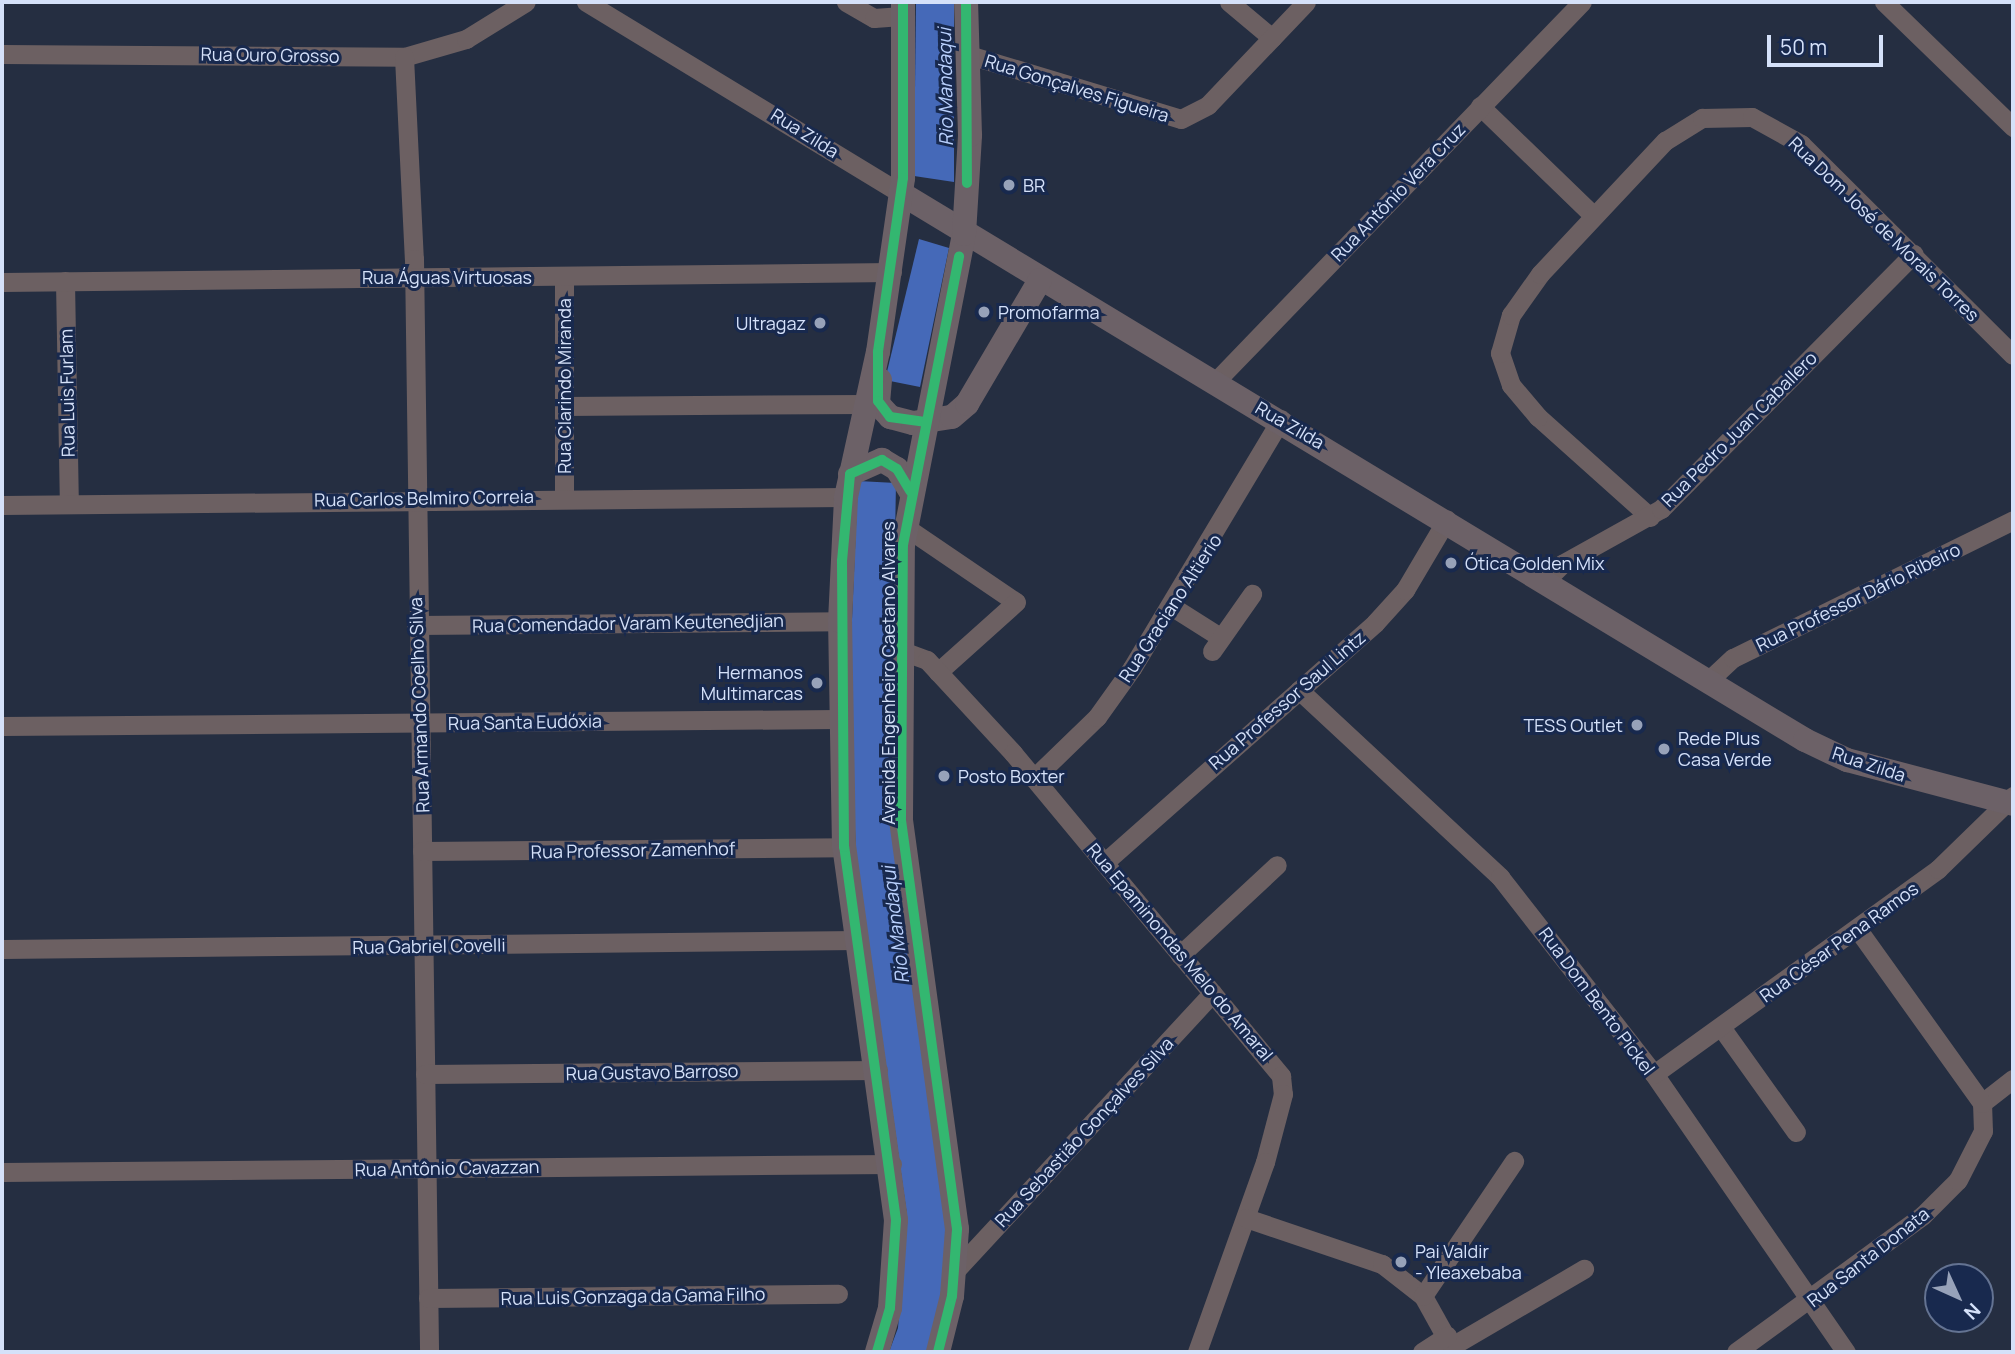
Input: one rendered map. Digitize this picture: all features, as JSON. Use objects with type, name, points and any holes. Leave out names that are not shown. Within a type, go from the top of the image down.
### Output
[{"type":"main road","name":"Avenida Engenheiro Caetano Alvares","points":[[938,1352],[955,1271],[948,1143],[901,818],[905,652],[904,526],[964,234],[970,55],[966,2]]},
{"type":"main road","points":[[877,1352],[897,1258],[892,1164],[844,847],[838,719],[840,621],[848,485],[878,352],[902,194],[904,9]]},
{"type":"main road","name":"Rua Zilda","points":[[902,194],[1040,280],[1281,419],[1447,519],[1708,681],[1847,760],[2011,800]]},
{"type":"main road","points":[[878,352],[879,406],[900,421],[925,422],[952,417],[967,404],[1040,280]]},
{"type":"main road","points":[[848,485],[882,460],[897,469],[910,491]]},
{"type":"street","name":"Rua Ouro Grosso","points":[[2,54],[404,57],[466,39],[526,2]]},
{"type":"street","name":"Rua Zilda","points":[[586,2],[605,7],[902,194]]},
{"type":"street","points":[[846,2],[874,18],[904,9]]},
{"type":"street","points":[[1229,2],[1272,38]]},
{"type":"street","name":"Rua Gonçalves Figueira","points":[[970,55],[1181,119],[1208,104],[1306,2]]},
{"type":"street","name":"Rua Antônio Vera Cruz","points":[[1215,382],[1582,2]]},
{"type":"street","points":[[1884,2],[2013,127]]},
{"type":"street","name":"Rua Armando Coelho Silva","points":[[404,57],[414,277],[416,625],[429,1352]]},
{"type":"street","points":[[1480,106],[1593,215]]},
{"type":"street","name":"Rua Dom José de Morais Torres","points":[[1650,517],[1538,417],[1502,368],[1503,336],[1511,315],[1593,215],[1680,128],[1731,113],[1752,117],[1801,144],[2013,355]]},
{"type":"street","name":"Rua Pedro Juan Caballero","points":[[1546,580],[1562,564],[1650,517],[1913,254]]},
{"type":"street","name":"Rua Águas Virtuosas","points":[[2,282],[892,272]]},
{"type":"street","name":"Rua Clarindo Miranda","points":[[564,276],[564,496]]},
{"type":"street","name":"Rua Luis Furlam","points":[[65,281],[69,504]]},
{"type":"street","points":[[564,406],[866,404]]},
{"type":"street","name":"Rua Graciano Altierio","points":[[1034,778],[1097,717],[1171,606],[1281,419]]},
{"type":"street","name":"Rua Carlos Belmiro Correia","points":[[2,505],[564,496],[848,485]]},
{"type":"street","name":"Rua Professor Saul Lintz","points":[[1105,862],[1391,607],[1447,519]]},
{"type":"street","name":"Rua Professor Dário Ribeiro","points":[[1708,681],[1733,658],[2013,520]]},
{"type":"street","points":[[904,526],[1010,592],[1014,609],[938,672]]},
{"type":"street","points":[[1171,606],[1216,644],[1252,594]]},
{"type":"street","name":"Rua Comendador Varam Keutenedjian","points":[[416,625],[840,621]]},
{"type":"street","name":"Rua Epaminondas Melo do Amaral","points":[[905,652],[938,672],[1034,778],[1275,1066],[1283,1086],[1245,1218],[1197,1352]]},
{"type":"street","name":"Rua Dom Bento Pickel","points":[[1299,690],[1500,877],[1654,1074],[1810,1304],[1846,1352]]},
{"type":"street","name":"Rua Santa Eudóxia","points":[[2,726],[838,719]]},
{"type":"street","name":"Rua César Pena Ramos","points":[[1654,1074],[1858,930],[1938,869],[2011,800]]},
{"type":"street","name":"Rua Professor Zamenhof","points":[[422,851],[844,847]]},
{"type":"street","points":[[1180,955],[1277,865]]},
{"type":"street","points":[[1858,930],[1982,1103],[2013,1079]]},
{"type":"street","name":"Rua Gabriel Covelli","points":[[2,948],[857,940]]},
{"type":"street","name":"Rua Sebastião Gonçalves Silva","points":[[955,1271],[1212,993]]},
{"type":"street","points":[[1721,1027],[1797,1132]]},
{"type":"street","name":"Rua Gustavo Barroso","points":[[425,1074],[878,1070]]},
{"type":"street","name":"Rua Santa Donata","points":[[1735,1352],[1810,1304],[1887,1246],[1958,1180],[1980,1141],[1982,1103]]},
{"type":"street","points":[[1423,1296],[1514,1161]]},
{"type":"street","name":"Rua Antônio Cavazzan","points":[[2,1172],[892,1164]]},
{"type":"street","points":[[1245,1218],[1363,1255],[1423,1296],[1451,1345]]},
{"type":"street","points":[[1422,1352],[1451,1345],[1584,1269]]},
{"type":"street","name":"Rua Luis Gonzaga da Gama Filho","points":[[428,1298],[838,1294]]},
{"type":"water","name":"Rio Mandaqui","points":[[916,2],[954,2],[954,182],[914,176]]},
{"type":"water","points":[[919,239],[949,248],[920,387],[885,380]]},
{"type":"water","name":"Rio Mandaqui","points":[[858,481],[896,483],[893,650],[951,1241],[932,1352],[889,1352],[898,1328],[907,1215],[856,853],[849,688]]},
{"type":"cycle path","points":[[903,2],[903,178],[878,352],[878,401],[890,417],[925,422]]},
{"type":"cycle path","points":[[966,2],[967,183]]},
{"type":"cycle path","points":[[938,1352],[952,1296],[957,1229],[901,818],[903,545],[959,256]]},
{"type":"cycle path","points":[[877,1352],[890,1308],[896,1220],[844,847],[842,561],[850,474],[882,460],[897,469],[910,491]]},
{"type":"place","name":"BR","points":[[1009,185]]},
{"type":"place","name":"Promofarma","points":[[984,312]]},
{"type":"place","name":"Ultragaz","points":[[820,323]]},
{"type":"place","name":"Ótica Golden Mix","points":[[1451,563]]},
{"type":"place","name":"Hermanos Multimarcas","points":[[817,683]]},
{"type":"place","name":"TESS Outlet","points":[[1637,725]]},
{"type":"place","name":"Rede Plus Casa Verde","points":[[1664,749]]},
{"type":"place","name":"Posto Boxter","points":[[944,776]]},
{"type":"place","name":"Pai Valdir - Yleaxebaba","points":[[1401,1262]]}]
